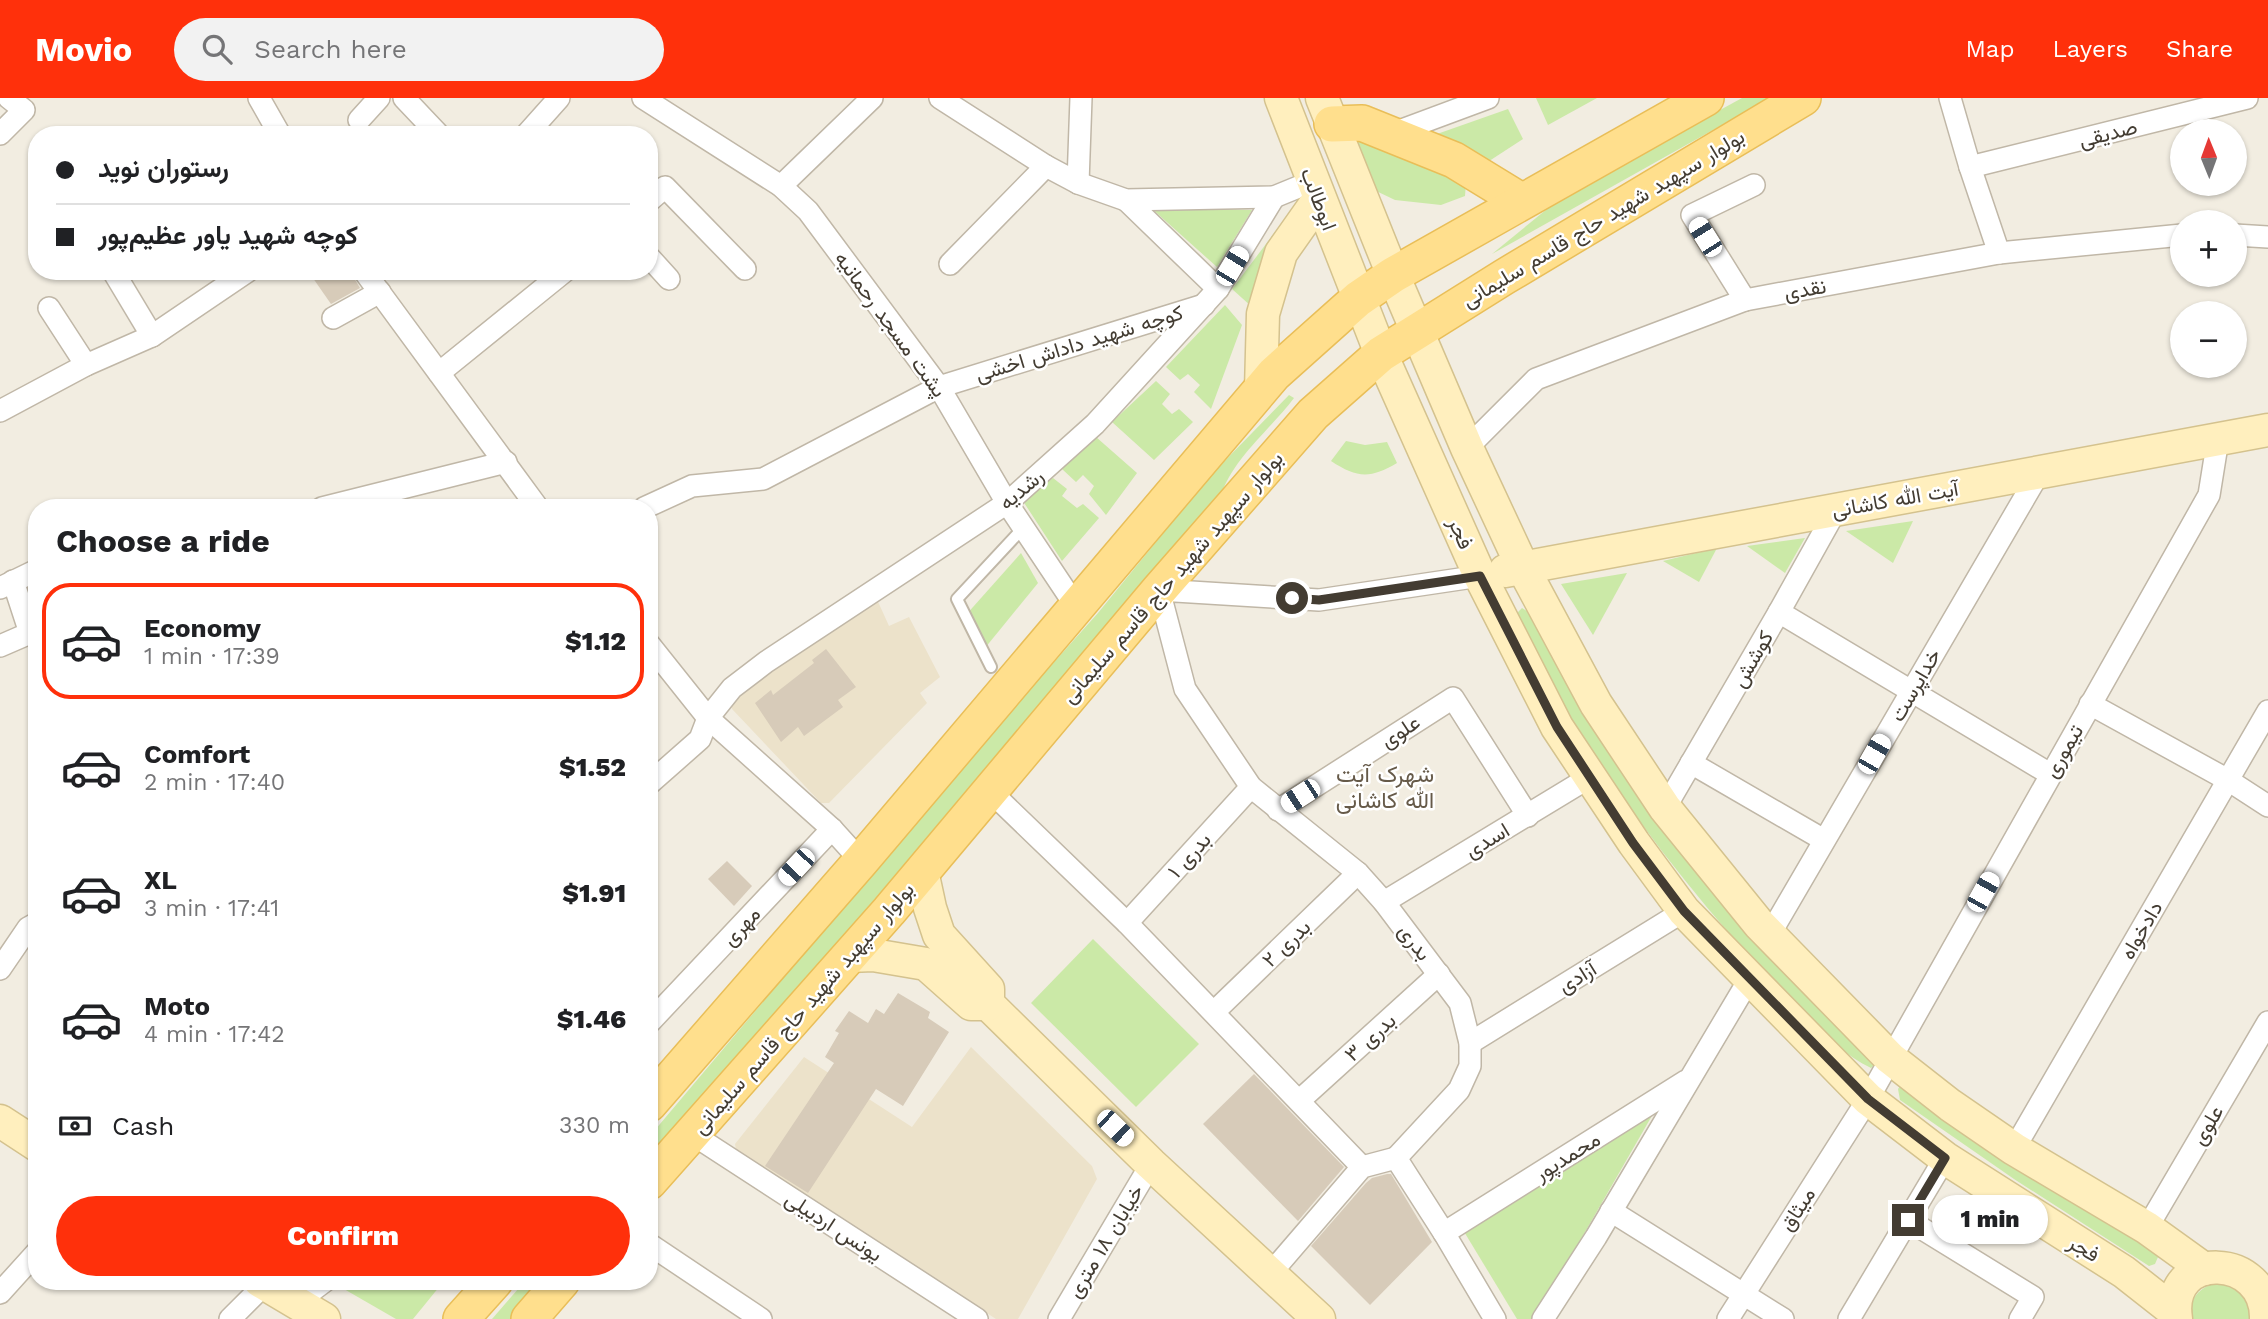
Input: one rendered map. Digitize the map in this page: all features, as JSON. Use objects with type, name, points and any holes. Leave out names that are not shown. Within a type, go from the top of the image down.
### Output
[{"type":"main road","name":"ابوطالب","points":[[1281,98],[1381,354]]},
{"type":"main road","points":[[658,1094],[861,861],[1274,374],[1358,299],[1393,275],[1706,98]]},
{"type":"main road","name":"بولوار سپهبد شهید حاج قاسم سلیمانی","points":[[658,1172],[849,956],[1159,590],[1313,414],[1381,354],[1802,98]]},
{"type":"main road","name":"ابوطالب","points":[[1327,111],[1418,332]]},
{"type":"main road","points":[[1327,111],[1454,160],[1521,201]]},
{"type":"main road","points":[[1261,390],[1263,314],[1282,253],[1316,190]]},
{"type":"main road","name":"فجر","points":[[1418,332],[1467,448],[1523,568],[1596,705],[1665,808],[1770,934],[1890,1058],[1950,1105],[2014,1149],[2147,1228],[2204,1269]]},
{"type":"main road","name":"فجر","points":[[1381,354],[1480,576],[1557,727],[1633,843],[1684,911],[1868,1099],[1945,1158],[2124,1272],[2176,1316]]},
{"type":"main road","name":"آیت الله کاشانی","points":[[1480,576],[2268,430]]},
{"type":"main road","points":[[922,871],[939,935],[988,989],[988,1004]]},
{"type":"main road","points":[[849,956],[873,956],[926,964],[971,1004],[988,1004],[1151,1164],[1319,1319]]},
{"type":"main road","points":[[0,1121],[28,1139]]},
{"type":"main road","points":[[2176,1316],[2177,1299],[2183,1286],[2192,1276],[2204,1269],[2218,1266],[2234,1268],[2263,1281],[2266,1319]]},
{"type":"main road","points":[[276,1290],[324,1319]]},
{"type":"main road","points":[[461,1319],[487,1290]]},
{"type":"main road","points":[[529,1319],[554,1290]]},
{"type":"street","points":[[260,98],[274,126]]},
{"type":"street","points":[[359,120],[379,98]]},
{"type":"street","points":[[404,98],[430,126]]},
{"type":"street","points":[[534,126],[559,98]]},
{"type":"street","points":[[781,186],[873,98]]},
{"type":"street","points":[[940,98],[1046,166],[1078,183],[1126,200],[1274,197],[1316,190]]},
{"type":"street","points":[[1078,183],[1081,98]]},
{"type":"street","points":[[1391,134],[1488,98]]},
{"type":"street","points":[[1950,98],[1999,253]]},
{"type":"street","name":"صدیقی","points":[[1970,167],[2247,98]]},
{"type":"street","name":"پشت مسجد رحمانیه","points":[[652,100],[781,186],[808,211],[939,387],[1007,503],[1077,608]]},
{"type":"street","points":[[0,134],[17,104]]},
{"type":"street","points":[[950,264],[1046,166]]},
{"type":"street","points":[[1745,300],[1692,215],[1754,185]]},
{"type":"street","points":[[658,193],[665,187],[745,269]]},
{"type":"street","name":"رشدیه","points":[[658,776],[700,739],[708,718],[732,688],[765,662],[1007,503],[1095,424],[1212,296],[1274,197]]},
{"type":"street","points":[[1126,200],[1212,296]]},
{"type":"street","name":"نقدی","points":[[1467,448],[1536,379],[1745,300],[1999,253],[2170,236]]},
{"type":"street","points":[[2247,236],[2268,237]]},
{"type":"street","points":[[658,267],[669,279]]},
{"type":"street","points":[[118,280],[152,336]]},
{"type":"street","points":[[0,411],[86,365],[152,336],[235,280]]},
{"type":"street","points":[[371,280],[532,499]]},
{"type":"street","points":[[439,373],[554,280]]},
{"type":"street","points":[[332,318],[380,292]]},
{"type":"street","name":"کوچه شهید داداش اخشی","points":[[658,502],[692,486],[763,479],[939,387],[1212,296]]},
{"type":"street","points":[[49,308],[86,365]]},
{"type":"street","name":"تیموری","points":[[1868,1099],[2049,774],[2209,495],[2218,439]]},
{"type":"street","points":[[358,499],[506,462]]},
{"type":"street","name":"خداپرست","points":[[1770,934],[2039,472]]},
{"type":"street","name":"کوشش","points":[[1665,808],[1836,510]]},
{"type":"street","points":[[28,574],[7,585],[28,629]]},
{"type":"street","points":[[1159,590],[1319,600],[1480,576]]},
{"type":"street","name":"بدری","points":[[1159,590],[1185,689],[1251,787],[1359,873],[1460,1003],[1470,1043],[1470,1066],[1459,1090],[1396,1158]]},
{"type":"street","points":[[1779,612],[2049,774]]},
{"type":"street","points":[[0,646],[28,634]]},
{"type":"street","points":[[658,655],[708,718],[832,829],[861,861]]},
{"type":"street","name":"علوی","points":[[1278,810],[1452,698],[1528,816]]},
{"type":"street","points":[[2090,704],[2228,780],[2268,806]]},
{"type":"street","name":"دادخواه","points":[[2014,1149],[2228,780],[2259,744],[2268,710]]},
{"type":"street","points":[[1691,763],[1824,840]]},
{"type":"street","name":"اسدی","points":[[1384,902],[1590,777]]},
{"type":"street","name":"بدری ۱","points":[[1127,923],[1251,787]]},
{"type":"street","points":[[990,791],[1127,923],[1362,1167]]},
{"type":"street","name":"مهری","points":[[658,1013],[832,829]]},
{"type":"street","name":"بدری ۲","points":[[1214,1012],[1359,873]]},
{"type":"street","name":"آزادی","points":[[1470,1043],[1684,911]]},
{"type":"street","points":[[0,969],[28,928]]},
{"type":"street","name":"بدری ۳","points":[[1300,1100],[1439,974]]},
{"type":"street","points":[[1543,1319],[1750,978]]},
{"type":"street","name":"علوی","points":[[2147,1228],[2268,1022]]},
{"type":"street","name":"محمدپور","points":[[1444,1233],[1689,1079]]},
{"type":"street","name":"میثاق","points":[[1728,1319],[1868,1099]]},
{"type":"street","name":"یونس اردبیلی","points":[[692,1134],[976,1319]]},
{"type":"street","points":[[1270,1274],[1362,1167],[1396,1158],[1495,1319]]},
{"type":"street","points":[[1849,1319],[1945,1158]]},
{"type":"street","name":"خیابان ۱۸ متری","points":[[1059,1319],[1151,1164]]},
{"type":"street","points":[[1611,1211],[1783,1319]]},
{"type":"street","points":[[1908,1220],[2033,1297],[2020,1319]]},
{"type":"street","points":[[658,1250],[761,1319]]},
{"type":"street","points":[[0,1293],[28,1262]]},
{"type":"street","points":[[230,1319],[255,1290]]},
{"type":"street","points":[[297,1302],[313,1290]]},
{"type":"street","points":[[1712,1319],[1742,1294]]},
{"type":"lane","points":[[991,667],[957,600],[1024,527]]},
{"type":"shaded area","points":[[875,595],[889,626],[909,617],[940,677],[920,693],[927,703],[829,803],[821,803],[732,709],[731,700]]},
{"type":"shaded area","points":[[971,1047],[1092,1166],[1097,1179],[1018,1319],[996,1319],[736,1150],[735,1144],[804,1057],[912,1127]]},
{"type":"green space","points":[[1536,98],[1597,98],[1548,125]]},
{"type":"green space","points":[[1742,98],[1770,98],[1492,254],[1563,196]]},
{"type":"green space","points":[[1508,109],[1523,139],[1480,167],[1420,140]]},
{"type":"green space","points":[[1357,135],[1466,183],[1465,196],[1441,205],[1395,200],[1372,189],[1349,144]]},
{"type":"green space","points":[[1150,207],[1252,210],[1217,267]]},
{"type":"green space","points":[[1278,228],[1252,307],[1232,289]]},
{"type":"green space","points":[[1225,305],[1242,325],[1211,409],[1194,392],[1200,385],[1188,374],[1180,380],[1166,367]]},
{"type":"green space","points":[[1156,381],[1170,394],[1162,404],[1172,414],[1179,409],[1193,422],[1154,460],[1112,422]]},
{"type":"green space","points":[[1289,395],[1294,398],[1242,458],[1220,498],[658,1151],[658,1126],[979,746],[1098,613],[1210,476]]},
{"type":"green space","points":[[1096,437],[1137,473],[1106,515],[1089,494],[1094,486],[1083,475],[1076,482],[1062,469]]},
{"type":"green space","points":[[1346,441],[1365,445],[1387,442],[1397,463],[1371,474],[1348,471],[1331,461]]},
{"type":"green space","points":[[1053,478],[1067,489],[1062,496],[1077,508],[1083,504],[1099,518],[1062,561],[1021,498]]},
{"type":"green space","points":[[1913,521],[1893,563],[1846,531]]},
{"type":"green space","points":[[1805,538],[1785,573],[1747,546]]},
{"type":"green space","points":[[1717,548],[1699,582],[1663,561]]},
{"type":"green space","points":[[1021,553],[1038,583],[985,648],[965,616]]},
{"type":"green space","points":[[1627,573],[1593,635],[1561,584]]},
{"type":"green space","points":[[1522,608],[1530,613],[1877,1062],[1871,1068],[1846,1053],[1782,991],[1726,930],[1648,833],[1555,691],[1518,623],[1517,613]]},
{"type":"green space","points":[[1093,939],[1199,1044],[1136,1107],[1031,1003]]},
{"type":"green space","points":[[1903,1082],[2017,1163],[2147,1248],[2158,1257],[2155,1264],[2149,1266],[2014,1179],[1900,1100],[1898,1089]]},
{"type":"green space","points":[[1657,1107],[1535,1319],[1517,1319],[1463,1230]]},
{"type":"green space","points":[[2223,1280],[2249,1294],[2253,1319],[2192,1319],[2192,1303],[2198,1293]]},
{"type":"green space","points":[[346,1290],[437,1290],[413,1319],[396,1319]]},
{"type":"green space","points":[[517,1290],[536,1290],[511,1319],[492,1319]]},
{"type":"building","points":[[314,280],[355,280],[360,288],[331,304]]},
{"type":"building","points":[[826,649],[856,687],[838,700],[843,707],[804,736],[798,727],[781,742],[755,703],[771,690],[773,695],[814,663],[812,660]]},
{"type":"building","points":[[727,861],[752,886],[734,906],[708,879]]},
{"type":"building","points":[[898,993],[930,1012],[928,1018],[949,1032],[903,1106],[876,1089],[808,1193],[765,1166],[834,1063],[825,1057],[839,1033],[835,1031],[849,1011],[868,1023],[876,1009],[884,1014]]},
{"type":"building","points":[[1254,1074],[1344,1167],[1298,1221],[1203,1124]]},
{"type":"building","points":[[1391,1174],[1432,1242],[1370,1305],[1311,1246],[1366,1183],[1372,1178]]},
{"type":"district","name":"شهرک آیت الله کاشانی","points":[[1385,787]]},
{"type":"route","points":[[1292,598],[1319,600],[1480,576],[1557,727],[1633,843],[1684,911],[1868,1099],[1945,1158],[1908,1220]]}]
